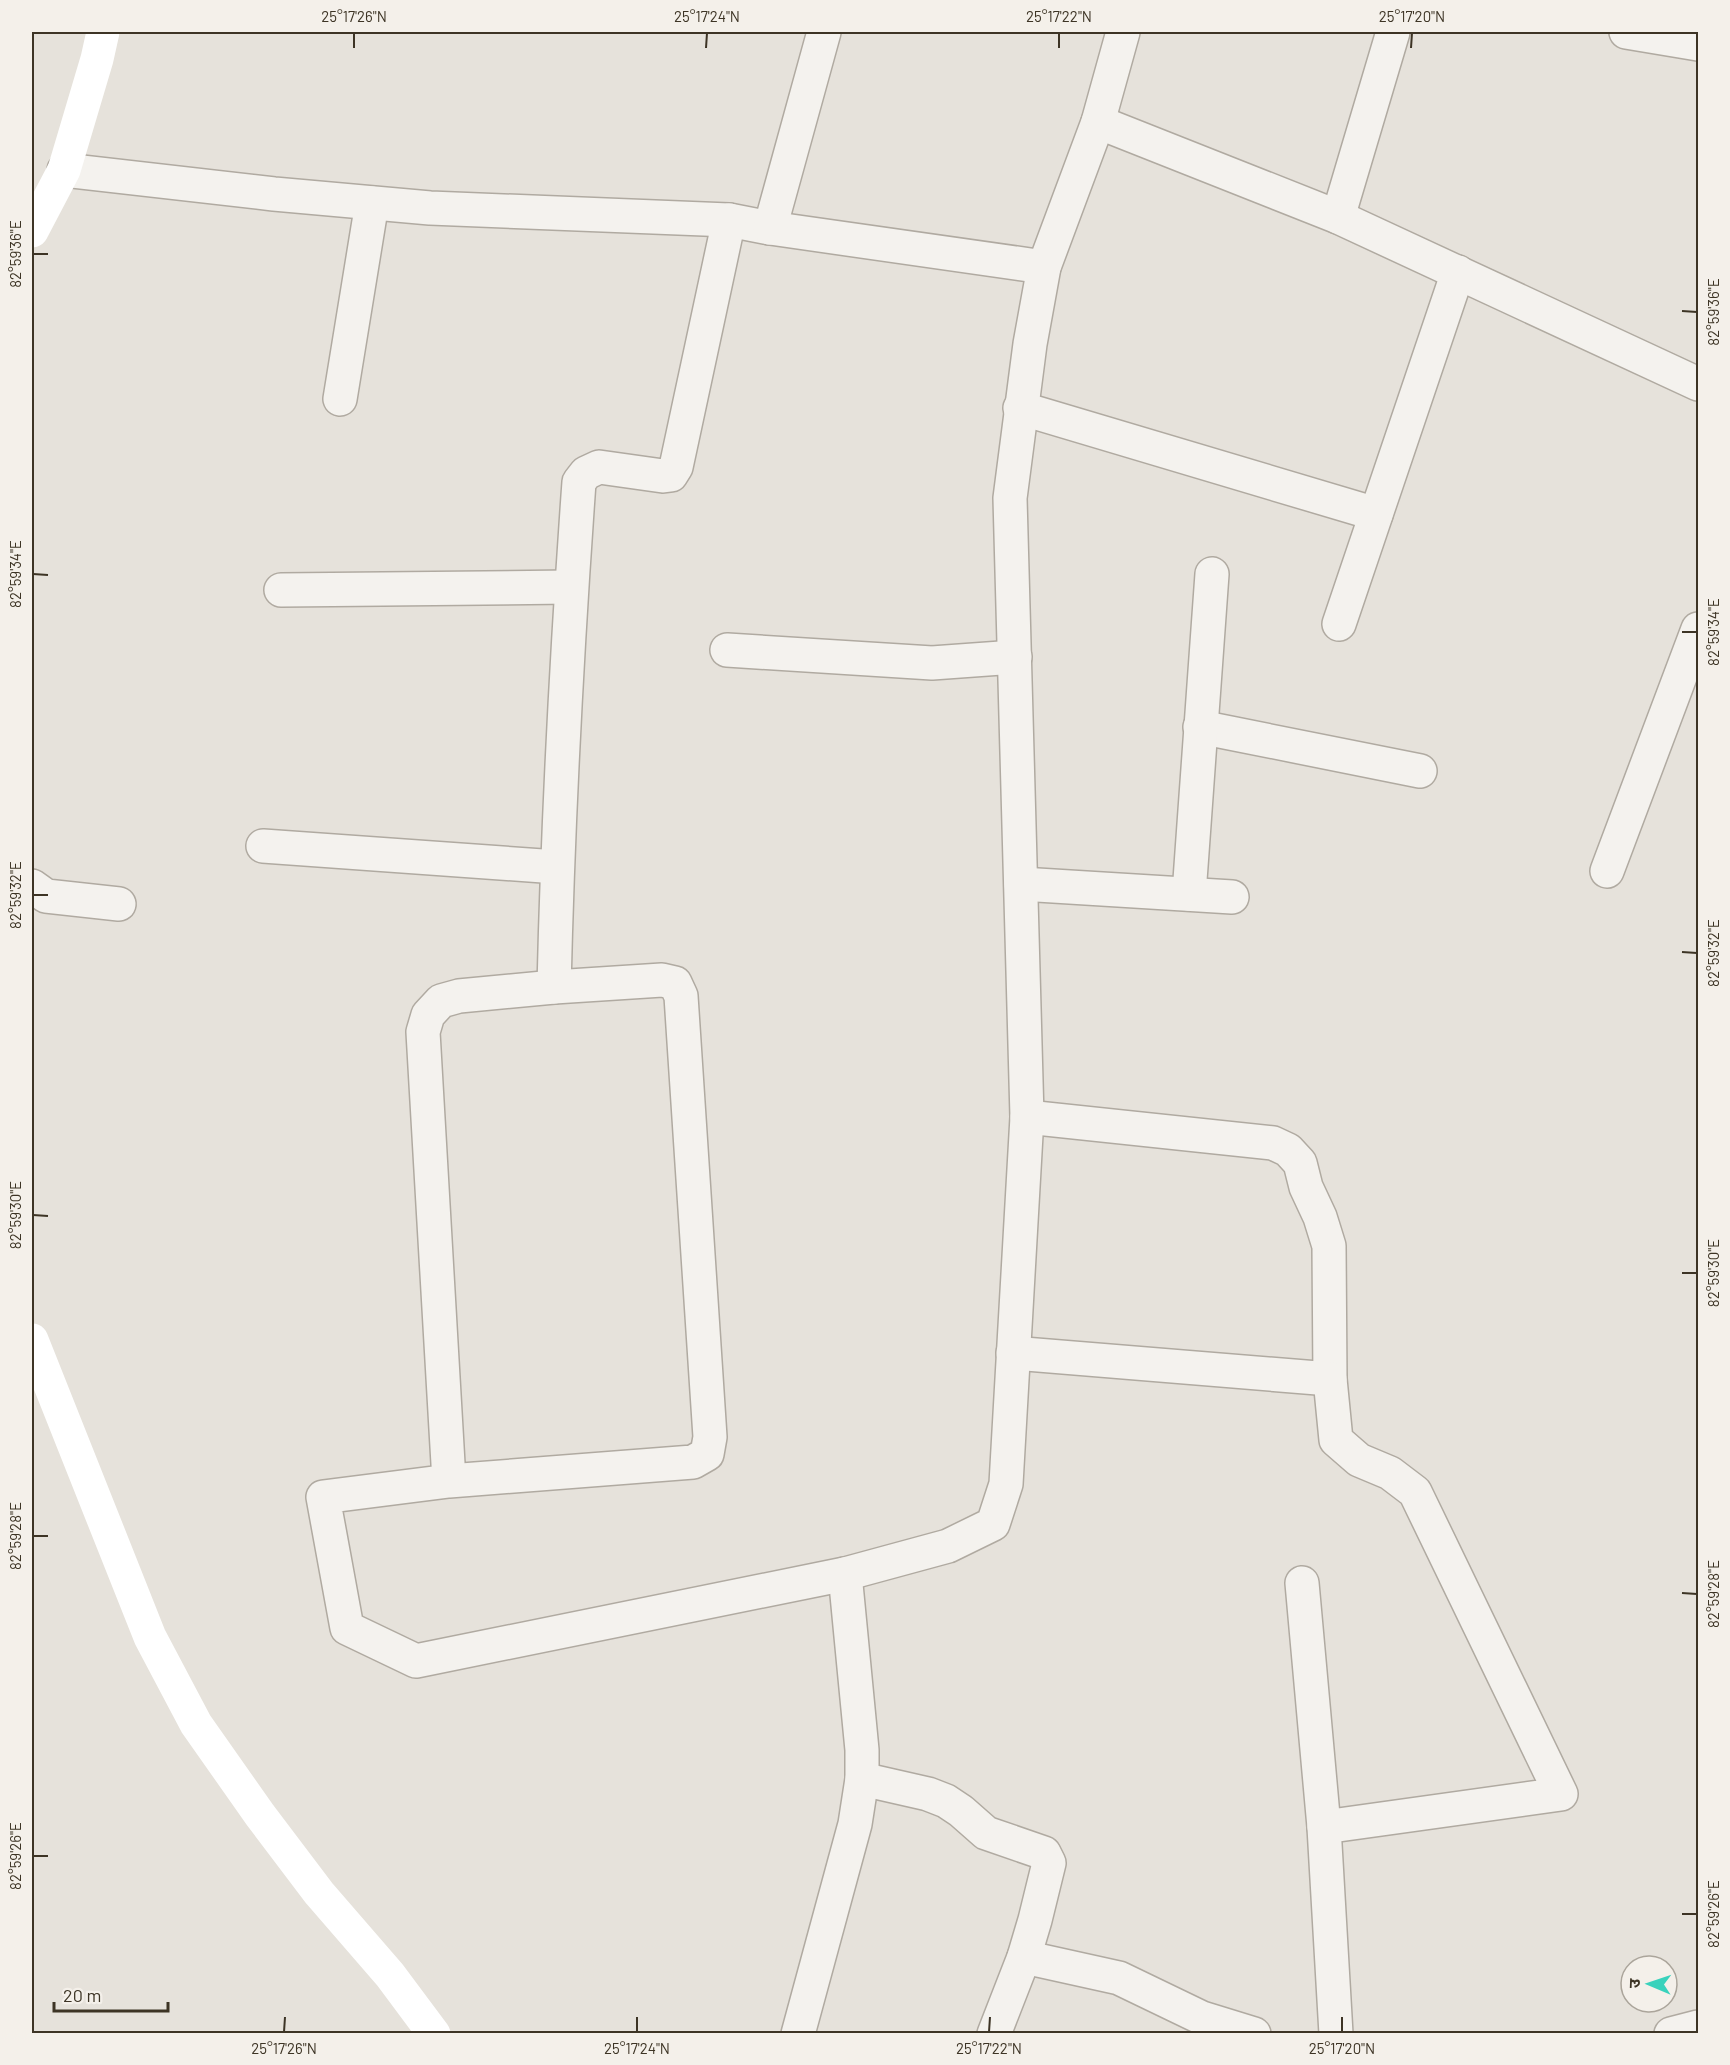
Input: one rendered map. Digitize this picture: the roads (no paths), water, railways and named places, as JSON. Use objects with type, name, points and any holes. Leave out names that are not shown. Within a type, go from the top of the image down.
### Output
[{"type":"street","points":[[32,231],[64,170],[98,59],[103,32]]},
{"type":"street","points":[[770,228],[824,32]]},
{"type":"street","points":[[449,1482],[423,1032],[428,1015],[441,1001],[459,996],[662,980],[675,983],[681,996],[710,1437],[707,1454],[693,1462],[449,1482],[322,1497],[346,1628],[416,1661],[844,1574],[948,1546],[993,1524],[1006,1484],[1027,1117],[1010,498],[1020,408],[1044,267],[1098,122],[1123,32]]},
{"type":"street","points":[[1338,217],[1393,32]]},
{"type":"street","points":[[1626,32],[1698,44]]},
{"type":"street","points":[[1098,122],[1338,217],[1698,384]]},
{"type":"street","points":[[64,170],[273,194],[430,208],[729,220],[770,228],[1044,267]]},
{"type":"street","points":[[340,399],[372,203]]},
{"type":"street","points":[[554,987],[557,867],[571,587],[579,482],[586,473],[599,467],[663,476],[671,475],[676,467],[729,220]]},
{"type":"street","points":[[1340,624],[1458,272]]},
{"type":"street","points":[[1020,408],[1376,514]]},
{"type":"street","points":[[1189,894],[1212,574]]},
{"type":"street","points":[[281,590],[571,587]]},
{"type":"street","points":[[1607,871],[1698,629]]},
{"type":"street","points":[[727,650],[932,663],[1015,657]]},
{"type":"street","points":[[1200,727],[1420,771]]},
{"type":"street","points":[[263,846],[557,867]]},
{"type":"street","points":[[1021,884],[1232,897]]},
{"type":"street","points":[[32,886],[46,896],[119,904]]},
{"type":"street","points":[[1027,1117],[1272,1143],[1288,1150],[1300,1163],[1306,1187],[1320,1217],[1329,1246],[1330,1379],[1336,1440],[1359,1460],[1390,1473],[1414,1492],[1561,1794],[1324,1827]]},
{"type":"street","points":[[32,1340],[150,1636],[196,1724],[313,1885],[390,1975],[434,2034]]},
{"type":"street","points":[[1013,1353],[1330,1379]]},
{"type":"street","points":[[798,2034],[855,1824],[862,1779],[862,1750],[844,1574]]},
{"type":"street","points":[[1302,1583],[1324,1827],[1336,2034]]},
{"type":"street","points":[[862,1779],[928,1794],[946,1801],[986,1833],[1044,1854],[1049,1863],[1024,1957],[994,2034]]},
{"type":"street","points":[[1024,1957],[1119,1978],[1202,2018],[1254,2034]]},
{"type":"street","points":[[1671,2034],[1698,2027]]}]
